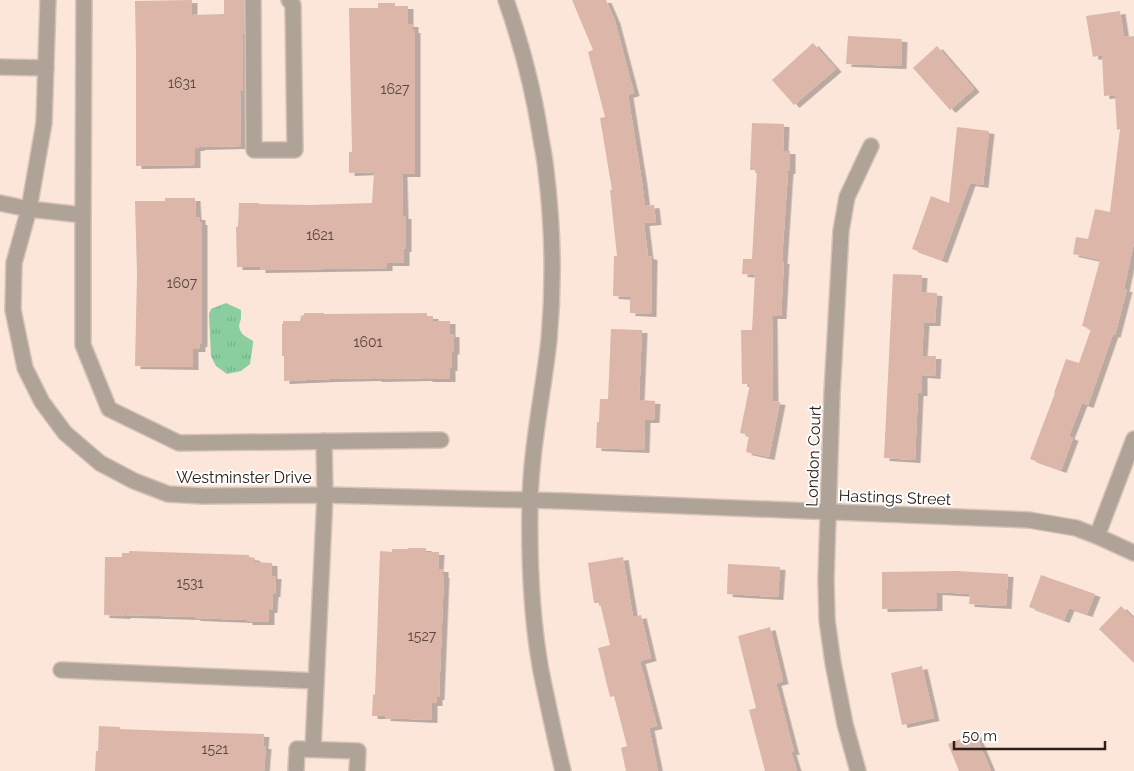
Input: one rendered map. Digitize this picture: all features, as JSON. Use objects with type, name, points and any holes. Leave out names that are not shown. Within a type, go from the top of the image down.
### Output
[{"type":"street","name":"Westminster Drive","points":[[48,0],[44,123],[29,209],[14,263],[13,310],[25,368],[42,402],[65,433],[100,463],[134,481],[168,494],[204,496],[325,495],[530,500]]},
{"type":"street","points":[[84,0],[83,345],[109,409],[179,443],[441,440]]},
{"type":"street","points":[[254,0],[254,150],[295,150],[293,5],[289,0]]},
{"type":"street","points":[[506,0],[536,107],[546,169],[551,222],[551,305],[531,472],[530,560],[532,604],[541,670],[563,771]]},
{"type":"street","points":[[0,67],[46,68]]},
{"type":"street","name":"London Court","points":[[858,771],[833,663],[827,620],[826,579],[832,394],[841,231],[847,196],[871,146]]},
{"type":"street","points":[[0,203],[83,216]]},
{"type":"street","points":[[1097,536],[1134,439]]},
{"type":"street","points":[[313,749],[325,495],[324,441]]},
{"type":"street","name":"Hastings Street","points":[[530,500],[1029,520],[1076,528],[1134,553]]},
{"type":"street","points":[[61,670],[316,681]]},
{"type":"street","points":[[296,771],[297,749],[358,751],[357,771]]},
{"type":"green space","points":[[226,303],[241,310],[239,326],[241,332],[253,341],[250,364],[241,371],[227,374],[216,366],[211,356],[209,314],[211,309]]},
{"type":"building","points":[[192,0],[192,15],[224,14],[224,0],[244,0],[244,34],[242,34],[243,91],[240,91],[241,146],[195,148],[195,165],[136,166],[135,1]]},
{"type":"building","points":[[572,0],[606,0],[615,21],[634,93],[628,95],[645,206],[654,205],[656,222],[644,223],[648,256],[652,257],[651,314],[630,313],[630,297],[613,296],[614,256],[617,256],[610,190],[612,190],[600,118],[605,117],[588,52],[593,50]]},
{"type":"building","points":[[378,3],[395,3],[395,6],[408,6],[408,24],[413,24],[413,30],[415,30],[415,174],[402,174],[403,216],[406,216],[404,263],[387,263],[387,268],[260,270],[260,267],[237,267],[236,227],[238,227],[239,203],[311,205],[372,203],[374,172],[349,173],[349,152],[352,152],[349,8],[378,8]]},
{"type":"building","points":[[1120,11],[1124,37],[1134,36],[1134,242],[1124,289],[1127,289],[1115,335],[1113,334],[1088,405],[1082,403],[1069,436],[1073,438],[1061,470],[1030,459],[1066,359],[1079,363],[1091,329],[1082,326],[1100,260],[1073,254],[1076,237],[1088,239],[1095,209],[1110,212],[1120,129],[1117,130],[1115,95],[1104,96],[1102,55],[1093,57],[1086,16]]},
{"type":"building","points":[[848,36],[902,39],[901,66],[846,64]]},
{"type":"building","points":[[813,43],[836,69],[794,105],[772,80]]},
{"type":"building","points":[[937,46],[974,89],[950,110],[913,68]]},
{"type":"building","points":[[752,123],[784,124],[783,151],[790,151],[782,261],[784,261],[781,316],[772,316],[773,401],[780,402],[769,457],[746,452],[749,435],[740,433],[750,384],[742,384],[741,330],[752,330],[755,275],[742,274],[743,259],[752,259],[757,170],[750,170]]},
{"type":"building","points":[[957,127],[989,131],[983,185],[970,183],[942,260],[912,249],[931,196],[949,203]]},
{"type":"building","points":[[165,198],[195,198],[196,217],[200,217],[200,222],[202,222],[202,344],[200,344],[200,349],[193,349],[193,367],[135,366],[137,273],[135,201],[165,201]]},
{"type":"building","points":[[893,274],[922,275],[921,292],[937,293],[935,323],[924,323],[922,356],[936,356],[935,376],[922,375],[922,393],[918,393],[915,460],[884,458]]},
{"type":"building","points":[[304,313],[427,313],[427,316],[433,316],[433,321],[450,321],[450,334],[454,334],[454,351],[452,352],[450,379],[376,378],[284,381],[282,324],[283,321],[300,321]]},
{"type":"building","points":[[611,329],[642,330],[639,400],[655,401],[654,420],[645,420],[644,450],[596,448],[600,399],[608,399]]},
{"type":"building","points":[[426,548],[426,552],[439,552],[438,569],[443,569],[444,575],[439,697],[437,697],[437,703],[432,703],[432,720],[372,716],[373,694],[375,695],[380,551],[392,552],[392,549]]},
{"type":"building","points":[[129,551],[249,555],[249,557],[255,558],[254,562],[272,563],[272,576],[276,576],[272,610],[269,610],[269,622],[195,617],[104,615],[105,557],[122,557],[122,553],[129,553]]},
{"type":"building","points":[[623,557],[633,617],[641,615],[651,658],[640,661],[657,726],[649,728],[658,771],[626,771],[621,748],[627,746],[614,696],[610,697],[598,648],[610,645],[600,603],[594,603],[588,563]]},
{"type":"building","points":[[728,564],[780,567],[778,597],[727,594]]},
{"type":"building","points":[[957,571],[1008,574],[1006,606],[969,604],[970,594],[937,592],[937,608],[882,609],[882,572]]},
{"type":"building","points":[[1041,575],[1095,594],[1087,614],[1069,608],[1064,620],[1029,607]]},
{"type":"building","points":[[1121,606],[1134,619],[1134,663],[1099,629]]},
{"type":"building","points":[[770,627],[783,681],[776,683],[797,771],[765,771],[749,710],[756,708],[738,636]]},
{"type":"building","points":[[922,666],[934,718],[902,725],[891,673]]},
{"type":"building","points":[[99,726],[120,727],[120,729],[264,734],[263,746],[266,746],[264,771],[95,771]]},
{"type":"building","points":[[975,733],[991,771],[959,771],[948,744]]}]
